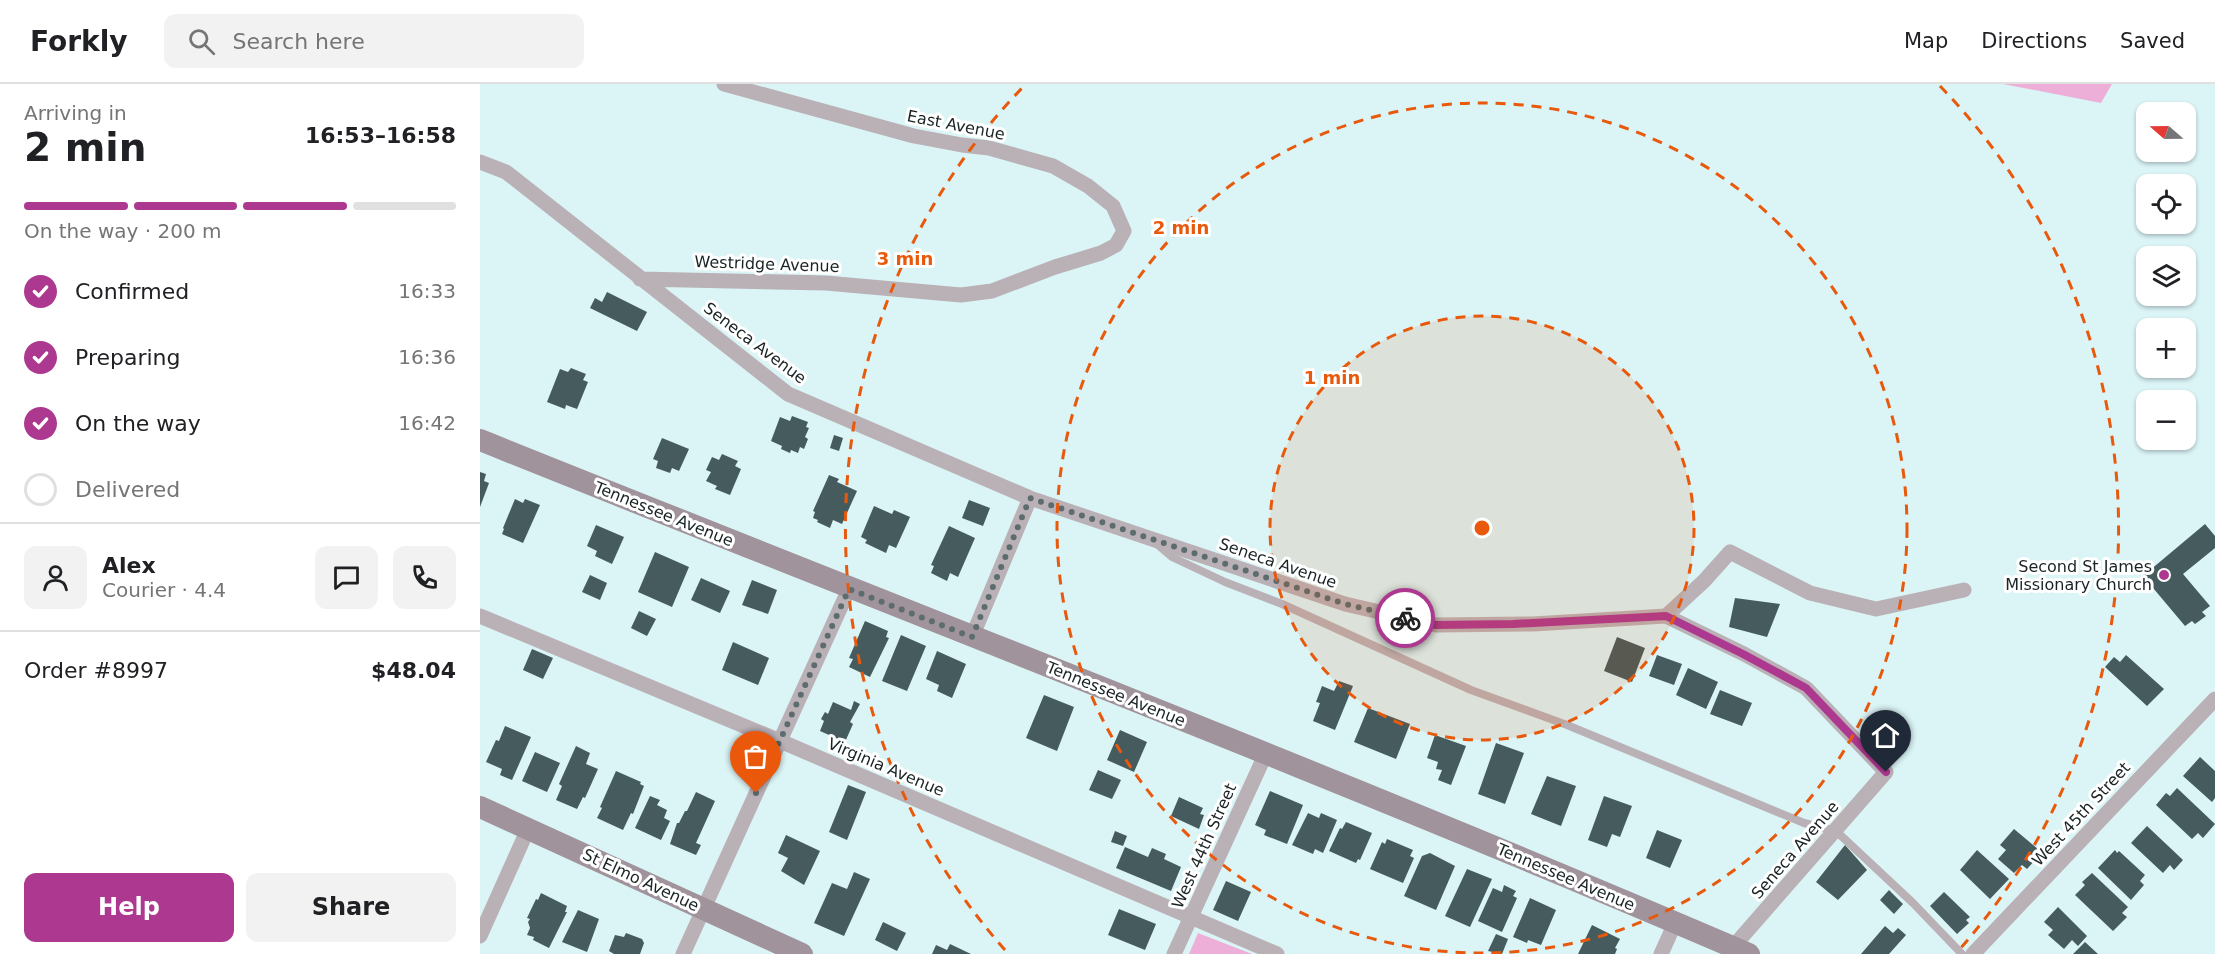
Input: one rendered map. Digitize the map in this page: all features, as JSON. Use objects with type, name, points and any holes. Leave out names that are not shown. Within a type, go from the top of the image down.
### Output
[{"type":"street","name":"East Avenue","points":[[724,84],[914,136],[989,148],[1053,166],[1088,186],[1113,206],[1124,231],[1116,245],[1101,253]]},
{"type":"street","name":"Seneca Avenue","points":[[480,162],[506,172],[788,394],[1030,498],[1345,604],[1436,625],[1533,624],[1666,616],[1806,688],[1886,772],[1741,951]]},
{"type":"street","name":"Westridge Avenue","points":[[640,279],[826,283],[962,295],[992,291],[1055,267],[1101,253]]},
{"type":"street","name":"Tennessee Avenue","points":[[480,440],[849,589],[1266,753],[1741,951]]},
{"type":"street","points":[[972,637],[1030,498]]},
{"type":"street","points":[[1666,616],[1731,552],[1810,593],[1876,609],[1964,590]]},
{"type":"street","points":[[683,954],[849,589]]},
{"type":"street","name":"Virginia Avenue","points":[[480,616],[1277,954]]},
{"type":"street","name":"West 45th Street","points":[[1973,954],[2215,699]]},
{"type":"street","name":"West 44th Street","points":[[1174,954],[1266,753]]},
{"type":"street","name":"St Elmo Avenue","points":[[480,807],[802,954]]},
{"type":"street","points":[[480,936],[528,828]]},
{"type":"street","points":[[1661,954],[1675,923]]},
{"type":"lane","points":[[1149,538],[1172,557],[1471,690],[1567,725],[1804,823],[1836,831],[1913,903],[1962,954]]},
{"type":"shaded area","points":[[2003,84],[2112,84],[2101,103]]},
{"type":"shaded area","points":[[1198,933],[1252,954],[1189,954]]},
{"type":"building","points":[[607,292],[647,312],[637,331],[590,308],[595,298],[602,302]]},
{"type":"building","points":[[571,368],[586,374],[583,380],[588,382],[577,409],[566,405],[565,409],[547,402],[560,369],[568,372]]},
{"type":"building","points":[[792,416],[808,422],[806,427],[809,428],[805,437],[808,439],[804,449],[800,447],[798,453],[791,450],[790,453],[781,449],[782,446],[771,441],[780,417],[790,421]]},
{"type":"building","points":[[834,435],[843,438],[839,451],[830,448]]},
{"type":"building","points":[[662,438],[689,449],[679,471],[672,468],[670,473],[656,468],[658,461],[653,459]]},
{"type":"building","points":[[722,454],[738,461],[735,466],[741,469],[730,495],[715,489],[717,486],[706,481],[711,472],[706,470],[712,457],[719,460]]},
{"type":"building","points":[[480,472],[486,474],[484,481],[489,483],[480,507]]},
{"type":"building","points":[[829,475],[839,479],[837,482],[857,491],[842,524],[833,520],[830,528],[813,518],[815,512],[813,511]]},
{"type":"building","points":[[515,499],[523,503],[525,499],[540,505],[523,543],[502,534]]},
{"type":"building","points":[[969,500],[990,508],[983,526],[962,518]]},
{"type":"building","points":[[874,506],[892,514],[894,510],[910,517],[896,548],[889,545],[886,553],[865,543],[867,540],[861,537]]},
{"type":"building","name":"Second St James Missionary Church","points":[[2205,524],[2215,536],[2215,548],[2183,574],[2210,606],[2202,612],[2206,616],[2195,624],[2192,621],[2185,626],[2143,576]]},
{"type":"building","points":[[596,525],[624,537],[612,564],[595,556],[597,551],[587,546]]},
{"type":"building","points":[[949,526],[975,538],[958,577],[950,573],[947,581],[931,573],[934,566],[931,565]]},
{"type":"building","points":[[655,552],[689,567],[672,607],[638,592]]},
{"type":"building","points":[[590,575],[607,583],[600,600],[582,592]]},
{"type":"building","points":[[701,578],[730,591],[720,613],[691,600]]},
{"type":"building","points":[[752,580],[777,590],[768,614],[742,605]]},
{"type":"building","points":[[1735,598],[1780,604],[1767,637],[1729,627]]},
{"type":"building","points":[[639,611],[656,619],[647,636],[631,628]]},
{"type":"building","points":[[865,621],[888,631],[886,637],[889,638],[870,677],[849,667],[853,659],[849,658]]},
{"type":"building","points":[[901,635],[926,646],[907,691],[882,681]]},
{"type":"building","points":[[1617,637],[1645,648],[1632,682],[1604,671]]},
{"type":"building","points":[[733,642],[769,658],[758,685],[722,670]]},
{"type":"building","points":[[532,649],[553,658],[543,679],[523,670]]},
{"type":"building","points":[[937,651],[966,664],[952,698],[937,691],[939,685],[926,679]]},
{"type":"building","points":[[1657,655],[1682,664],[1674,685],[1649,676]]},
{"type":"building","points":[[2126,655],[2164,689],[2147,706],[2105,667],[2114,657],[2120,662]]},
{"type":"building","points":[[1688,668],[1718,682],[1706,709],[1676,695]]},
{"type":"building","points":[[1339,681],[1353,686],[1335,730],[1313,721],[1320,703],[1316,702],[1322,686],[1334,691]]},
{"type":"building","points":[[1720,690],[1752,703],[1742,726],[1710,714]]},
{"type":"building","points":[[1044,695],[1074,707],[1057,751],[1026,738]]},
{"type":"building","points":[[854,701],[860,704],[850,722],[853,724],[845,742],[820,731],[824,721],[821,719],[825,712],[828,714],[833,702],[851,710]]},
{"type":"building","points":[[1368,708],[1410,724],[1396,759],[1354,742]]},
{"type":"building","points":[[505,726],[531,737],[512,780],[500,775],[502,769],[486,762]]},
{"type":"building","points":[[1120,730],[1147,742],[1134,772],[1107,760]]},
{"type":"building","points":[[1435,735],[1466,746],[1451,785],[1438,780],[1442,770],[1436,769],[1438,762],[1427,758]]},
{"type":"building","points":[[1496,743],[1524,753],[1505,804],[1478,794]]},
{"type":"building","points":[[576,746],[590,753],[586,764],[598,769],[585,798],[583,797],[577,809],[556,800],[562,786],[559,784]]},
{"type":"building","points":[[535,752],[560,763],[547,792],[522,781]]},
{"type":"building","points":[[2200,757],[2215,771],[2215,798],[2212,802],[2183,776]]},
{"type":"building","points":[[1098,770],[1121,780],[1112,799],[1089,790]]},
{"type":"building","points":[[616,771],[641,782],[640,784],[644,786],[633,814],[631,813],[623,830],[597,818]]},
{"type":"building","points":[[1547,776],[1576,786],[1561,826],[1531,814]]},
{"type":"building","points":[[848,785],[866,792],[847,840],[829,832]]},
{"type":"building","points":[[2177,788],[2215,824],[2203,838],[2198,833],[2192,839],[2156,805],[2166,793],[2170,796]]},
{"type":"building","points":[[1270,791],[1303,805],[1287,844],[1264,835],[1266,830],[1255,825]]},
{"type":"building","points":[[696,792],[715,801],[696,843],[701,845],[696,855],[670,844],[677,823],[687,811]]},
{"type":"building","points":[[650,796],[660,800],[657,805],[667,810],[664,818],[670,821],[661,840],[635,828]]},
{"type":"building","points":[[1604,796],[1632,806],[1620,837],[1612,834],[1607,847],[1588,840]]},
{"type":"building","points":[[1179,797],[1203,808],[1200,814],[1204,815],[1199,829],[1171,816]]},
{"type":"building","points":[[1308,813],[1319,818],[1321,813],[1337,820],[1323,853],[1315,849],[1313,854],[1292,845]]},
{"type":"building","points":[[1346,822],[1372,833],[1360,860],[1358,859],[1356,863],[1329,851],[1340,828],[1342,829]]},
{"type":"building","points":[[2147,826],[2183,860],[2174,870],[2170,865],[2163,873],[2131,843]]},
{"type":"building","points":[[2014,829],[2039,850],[2032,857],[2035,860],[2027,869],[2022,865],[2014,873],[1998,859],[2006,850],[2000,845]]},
{"type":"building","points":[[1657,830],[1682,840],[1670,868],[1646,858]]},
{"type":"building","points":[[1115,831],[1127,836],[1123,846],[1111,842]]},
{"type":"building","points":[[786,835],[820,851],[804,885],[781,871],[788,858],[778,853]]},
{"type":"building","points":[[1387,839],[1413,850],[1410,856],[1414,858],[1403,883],[1370,869],[1382,842],[1385,844]]},
{"type":"building","points":[[1845,845],[1867,870],[1838,900],[1816,882]]},
{"type":"building","points":[[1125,847],[1148,857],[1152,848],[1166,854],[1164,859],[1181,867],[1171,891],[1116,868]]},
{"type":"building","points":[[1977,850],[2009,879],[1990,899],[1960,870]]},
{"type":"building","points":[[2115,850],[2145,875],[2140,881],[2144,885],[2131,900],[2098,868]]},
{"type":"building","points":[[1430,853],[1455,866],[1436,910],[1404,896],[1422,856]]},
{"type":"building","points":[[1467,869],[1492,879],[1470,927],[1445,916]]},
{"type":"building","points":[[854,872],[870,879],[844,936],[814,923],[832,883],[847,889]]},
{"type":"building","points":[[2092,873],[2128,907],[2122,913],[2127,917],[2113,931],[2075,895],[2085,885],[2082,882]]},
{"type":"building","points":[[1226,881],[1251,892],[1238,921],[1213,910]]},
{"type":"building","points":[[1504,885],[1516,891],[1513,896],[1517,898],[1502,932],[1478,921],[1493,888],[1502,892]]},
{"type":"building","points":[[1889,890],[1903,904],[1894,914],[1880,900]]},
{"type":"building","points":[[1944,892],[1970,917],[1966,920],[1969,923],[1957,934],[1930,906]]},
{"type":"building","points":[[541,893],[567,906],[565,912],[567,912],[549,948],[533,940],[534,937],[527,935],[530,919],[527,918]]},
{"type":"building","points":[[1530,898],[1556,910],[1541,945],[1528,940],[1527,943],[1513,937]]},
{"type":"building","points":[[2058,907],[2087,936],[2078,946],[2072,940],[2064,949],[2048,935],[2053,930],[2044,922]]},
{"type":"building","points":[[1119,909],[1156,924],[1145,950],[1108,935]]},
{"type":"building","points":[[578,910],[599,919],[587,952],[562,942]]},
{"type":"building","points":[[883,922],[906,933],[897,951],[875,940]]},
{"type":"building","points":[[1592,925],[1620,939],[1615,948],[1617,949],[1615,954],[1578,954]]},
{"type":"building","points":[[1885,926],[1893,933],[1898,928],[1906,935],[1889,954],[1861,954]]},
{"type":"building","points":[[626,933],[642,939],[644,943],[640,954],[614,954],[609,951],[615,935],[624,937]]},
{"type":"building","points":[[1496,934],[1508,939],[1502,954],[1488,951]]},
{"type":"building","points":[[2085,942],[2098,954],[2073,954]]},
{"type":"building","points":[[950,944],[971,954],[932,954],[936,945],[947,950]]},
{"type":"way so far","points":[[756,793],[849,589],[972,637],[1030,498],[1345,604],[1405,618]]},
{"type":"place","name":"Second St James Missionary Church","points":[[2164,575]]},
{"type":"route","points":[[1405,618],[1436,625],[1533,624],[1666,616],[1806,688],[1886,772]]}]
